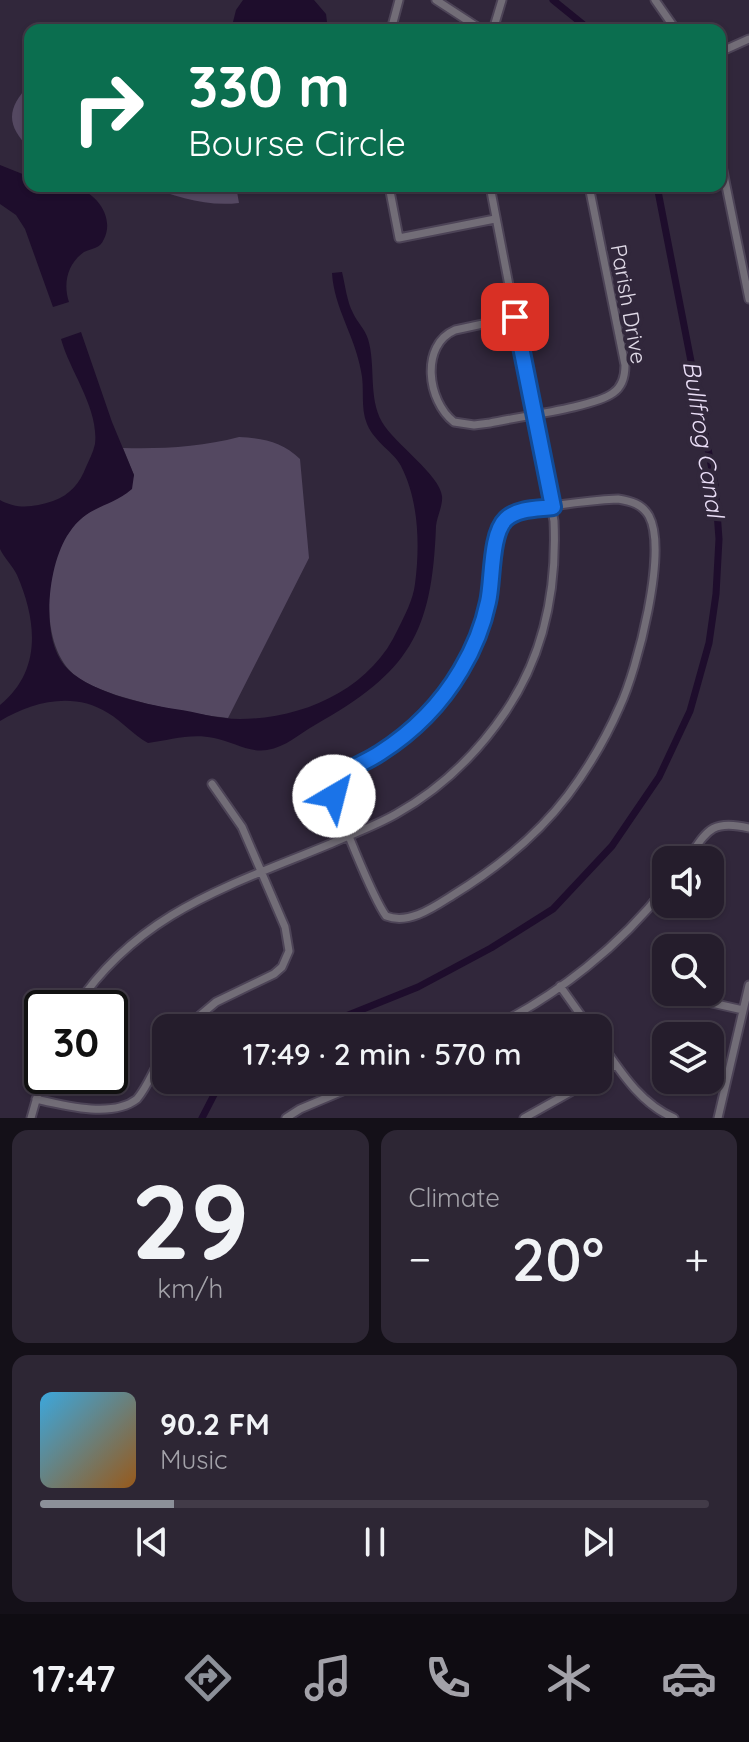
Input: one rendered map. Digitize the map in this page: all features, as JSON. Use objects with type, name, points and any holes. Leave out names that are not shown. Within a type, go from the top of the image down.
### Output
[{"type":"street","points":[[393,24],[399,0]]},
{"type":"street","points":[[436,0],[473,24]]},
{"type":"street","points":[[495,24],[502,0]]},
{"type":"street","points":[[655,0],[672,24]]},
{"type":"street","points":[[726,49],[749,39]]},
{"type":"street","points":[[726,180],[746,259],[749,299]]},
{"type":"street","points":[[390,192],[399,238],[495,219]]},
{"type":"street","points":[[88,990],[125,948],[158,922],[197,900],[396,814],[436,788],[484,742],[510,705],[529,669],[548,614],[554,567],[553,507],[491,192]]},
{"type":"street","name":"Parish Drive","points":[[535,413],[602,399],[617,390],[625,373],[590,192]]},
{"type":"street","points":[[515,317],[455,330],[439,340],[432,356],[435,389],[443,411],[454,422],[464,425],[535,413]]},
{"type":"street","points":[[630,500],[645,510],[653,526],[650,596],[642,640],[622,704],[596,755],[560,805],[515,850],[484,876],[451,897],[404,920],[386,916],[334,796],[336,780],[400,739],[448,690],[466,661],[483,621],[489,600],[496,542],[502,524],[522,511],[553,507],[630,500]]},
{"type":"street","points":[[202,1014],[216,1002],[274,974],[286,958],[287,936],[242,827],[212,784]]},
{"type":"street","points":[[697,846],[716,825],[749,828]]},
{"type":"street","points":[[514,1014],[560,986],[616,942],[652,902]]},
{"type":"street","points":[[718,1118],[749,985]]},
{"type":"street","points":[[560,986],[580,1014]]},
{"type":"street","points":[[724,1006],[743,1010]]},
{"type":"street","points":[[612,1060],[646,1101],[674,1118]]},
{"type":"street","points":[[36,1099],[94,1113],[119,1112],[136,1101],[152,1074]]},
{"type":"street","points":[[31,1118],[38,1094]]},
{"type":"street","points":[[286,1118],[336,1094]]},
{"type":"street","points":[[524,1118],[567,1094]]},
{"type":"shaded area","points":[[243,0],[314,0],[326,14],[327,24],[232,24],[236,10]]},
{"type":"shaded area","points":[[24,91],[24,142],[16,132],[12,117],[16,101]]},
{"type":"shaded area","points":[[0,165],[24,175],[24,192],[86,192],[101,207],[107,231],[98,246],[84,252],[70,268],[66,288],[69,302],[53,307],[25,229],[16,215],[0,204]]},
{"type":"shaded area","points":[[164,192],[237,192],[239,203],[203,202]]},
{"type":"shaded area","points":[[342,272],[351,309],[368,339],[375,402],[382,422],[426,469],[442,496],[429,595],[421,622],[394,667],[347,706],[286,743],[267,750],[254,750],[205,737],[148,743],[108,713],[81,702],[39,704],[0,721],[0,705],[14,692],[23,677],[32,644],[24,592],[0,549],[0,500],[26,506],[53,501],[69,492],[84,473],[95,444],[93,417],[61,339],[81,332],[134,475],[132,489],[76,524],[56,562],[49,618],[56,652],[64,665],[86,682],[131,700],[215,717],[264,718],[311,706],[332,696],[353,684],[386,650],[406,613],[414,590],[417,524],[401,466],[375,437],[365,418],[358,358],[334,286],[332,273]]},
{"type":"shaded area","points":[[239,437],[272,442],[300,459],[309,558],[228,718],[127,698],[107,692],[76,676],[55,646],[51,626],[49,605],[55,563],[62,544],[77,523],[89,512],[127,493],[134,475],[123,448],[182,447]]},
{"type":"waterway","name":"Bullfrog Canal","points":[[553,0],[583,24]]},
{"type":"waterway","name":"Bullfrog Canal","points":[[351,1014],[418,987],[491,948],[553,909],[612,846],[659,777],[690,711],[709,643],[719,539],[715,485],[658,192]]},
{"type":"waterway","name":"Bullfrog Canal","points":[[202,1118],[214,1094]]},
{"type":"route","points":[[334,796],[336,780],[343,773],[381,753],[415,726],[448,690],[460,671],[483,621],[489,600],[496,542],[502,524],[522,511],[553,507],[515,317]]}]
